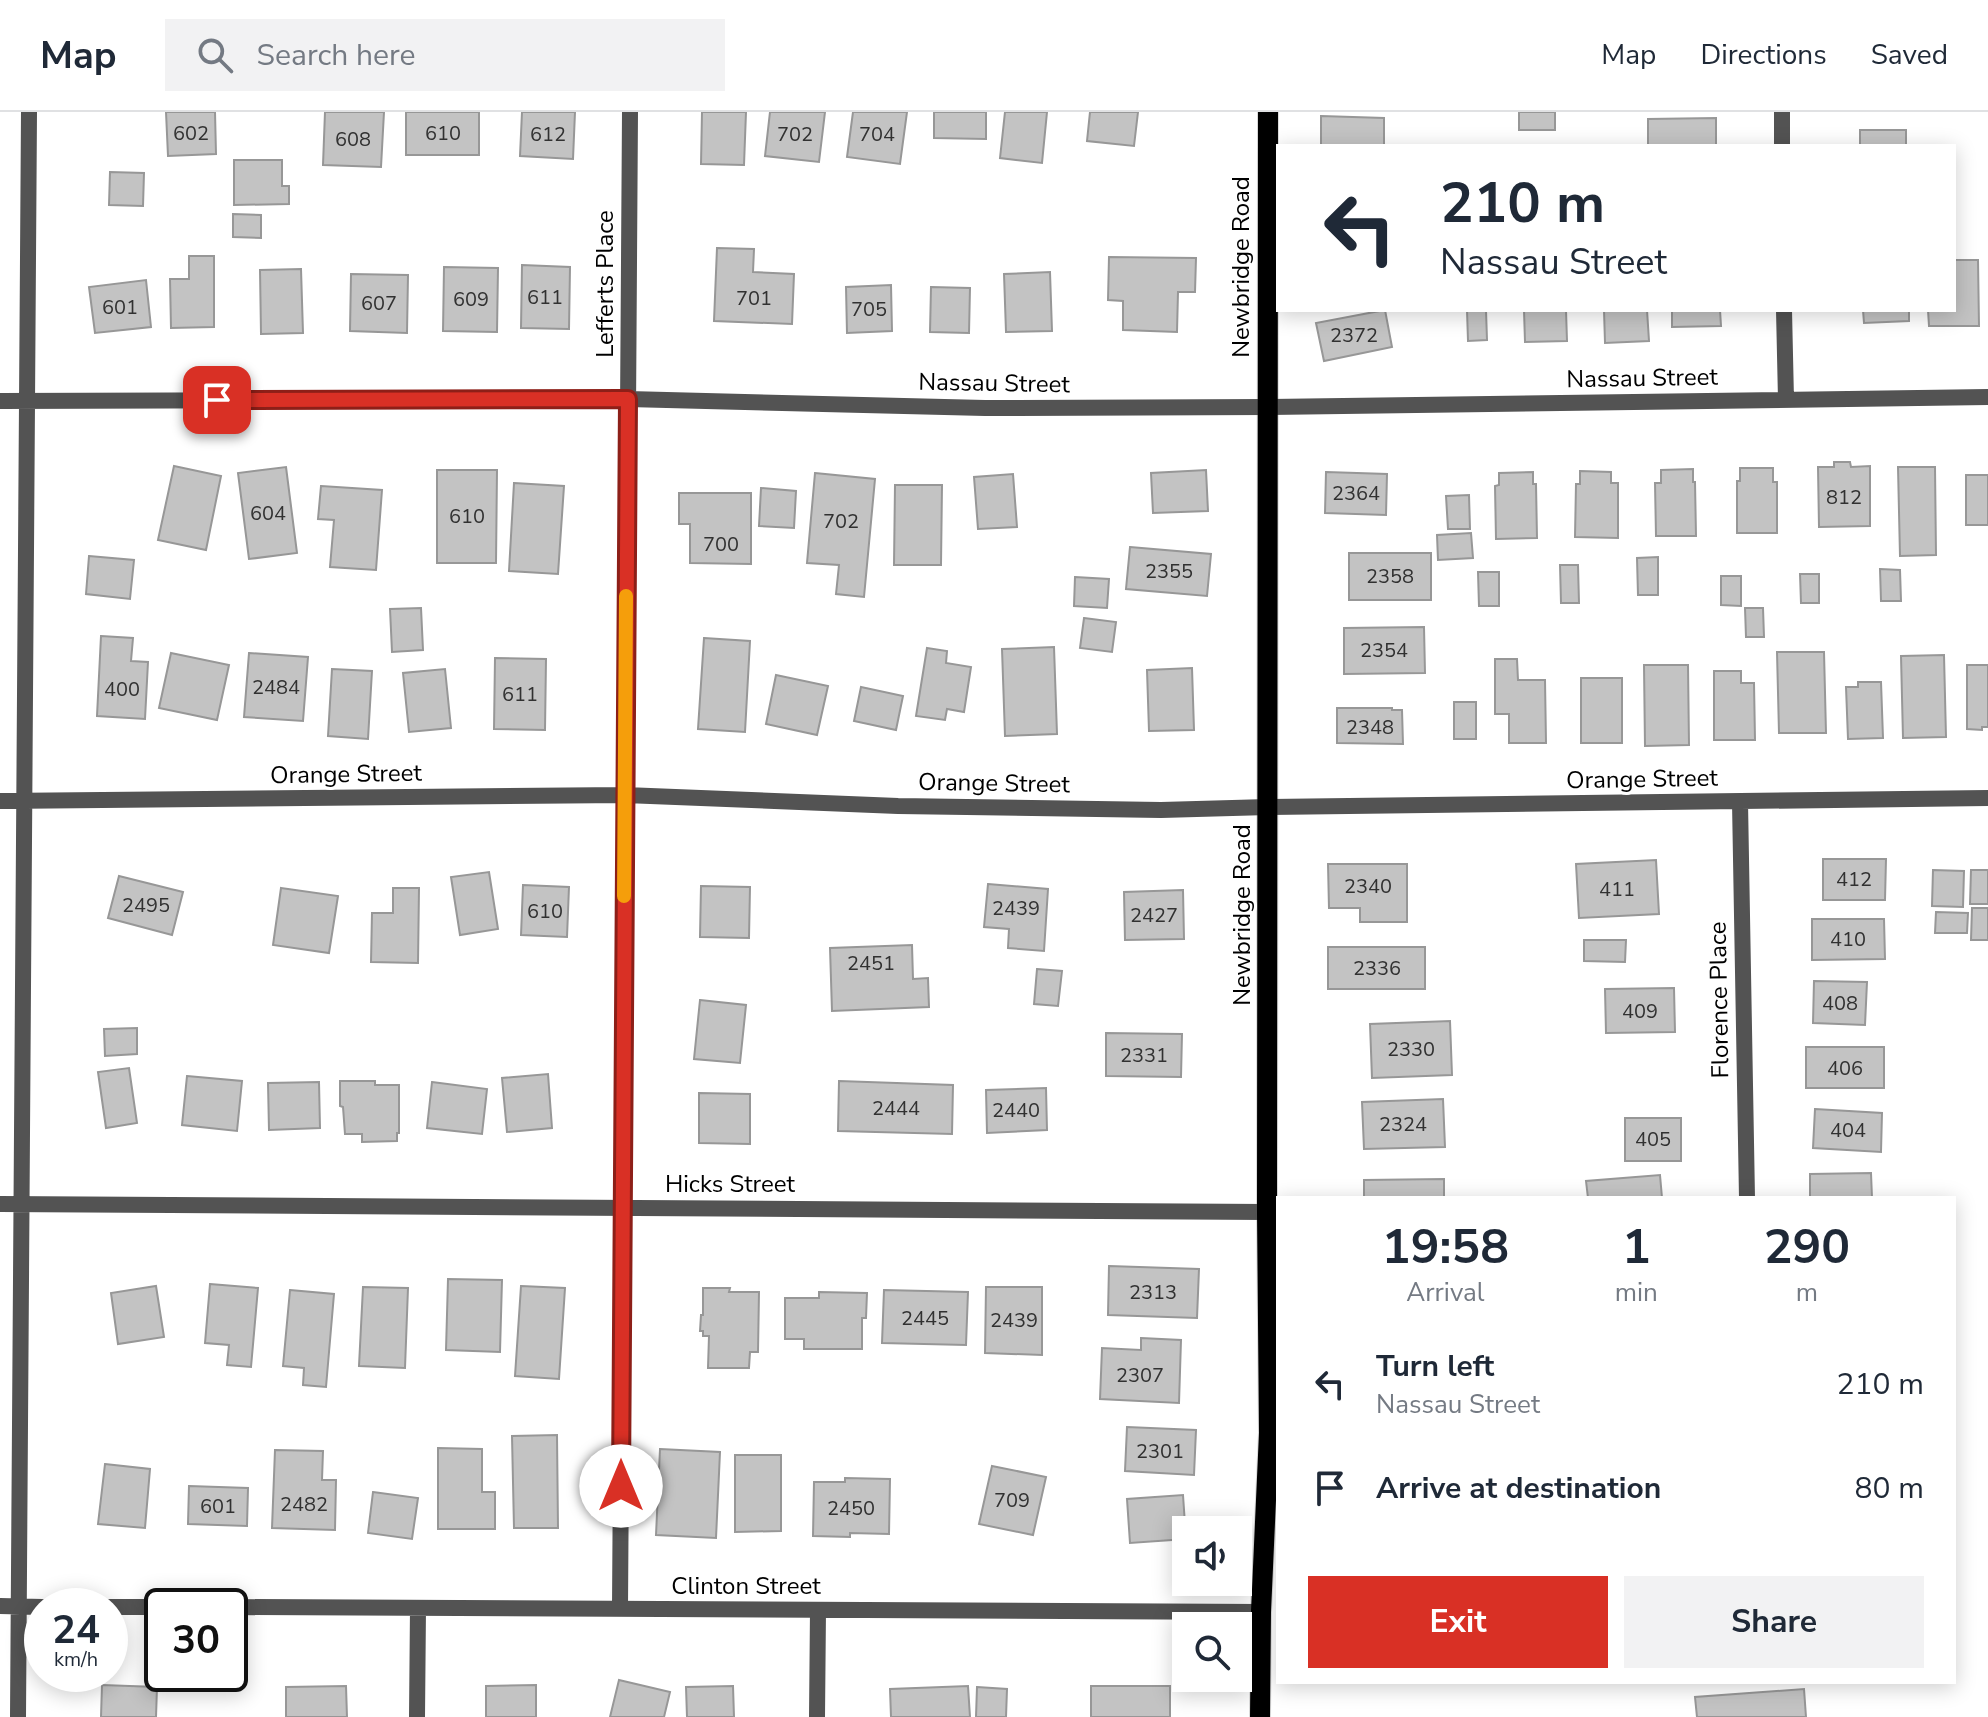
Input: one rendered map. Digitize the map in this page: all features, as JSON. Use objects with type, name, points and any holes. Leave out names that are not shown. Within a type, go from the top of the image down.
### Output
[{"type":"main road","name":"Newbridge Road","points":[[1260,1717],[1269,1433],[1268,112]]},
{"type":"street","points":[[18,1717],[29,112]]},
{"type":"street","name":"Lefferts Place","points":[[620,1609],[630,112]]},
{"type":"street","points":[[1782,112],[1782,144]]},
{"type":"street","points":[[1784,312],[1786,400]]},
{"type":"street","name":"Nassau Street","points":[[0,401],[628,399],[985,408],[1988,397]]},
{"type":"street","name":"Orange Street","points":[[0,801],[625,795],[913,806],[1161,810],[1988,798]]},
{"type":"street","name":"Florence Place","points":[[1740,802],[1747,1196]]},
{"type":"street","name":"Hicks Street","points":[[0,1204],[1267,1212]]},
{"type":"street","points":[[0,1606],[24,1607]]},
{"type":"street","name":"Clinton Street","points":[[248,1607],[1261,1612]]},
{"type":"street","points":[[417,1717],[418,1608]]},
{"type":"street","points":[[817,1717],[818,1610]]},
{"type":"building","points":[[166,112],[215,112],[216,154],[168,156]]},
{"type":"building","points":[[325,112],[384,112],[381,167],[323,165]]},
{"type":"building","points":[[406,112],[479,112],[479,155],[406,155]]},
{"type":"building","points":[[522,112],[575,112],[573,159],[520,156]]},
{"type":"building","points":[[702,112],[746,112],[744,165],[701,164]]},
{"type":"building","points":[[770,112],[825,112],[819,162],[765,156]]},
{"type":"building","points":[[853,112],[907,112],[900,164],[847,157]]},
{"type":"building","points":[[934,112],[986,112],[986,139],[934,138]]},
{"type":"building","points":[[1005,112],[1047,112],[1042,163],[1000,158]]},
{"type":"building","points":[[1090,112],[1138,112],[1134,146],[1087,141]]},
{"type":"building","points":[[1519,112],[1555,112],[1555,130],[1519,130]]},
{"type":"building","points":[[1321,116],[1384,118],[1384,144],[1321,144]]},
{"type":"building","points":[[1716,118],[1716,144],[1648,144],[1648,119]]},
{"type":"building","points":[[1860,130],[1906,130],[1906,144],[1860,144]]},
{"type":"building","points":[[234,160],[282,160],[282,186],[289,186],[289,204],[234,205]]},
{"type":"building","points":[[110,172],[144,173],[143,206],[109,205]]},
{"type":"building","points":[[233,214],[261,215],[261,238],[233,237]]},
{"type":"building","points":[[717,248],[754,249],[753,272],[794,274],[792,324],[714,321]]},
{"type":"building","points":[[189,256],[214,256],[214,327],[171,328],[170,279],[189,279]]},
{"type":"building","points":[[1109,257],[1196,258],[1195,292],[1178,292],[1177,332],[1123,330],[1123,301],[1108,300]]},
{"type":"building","points":[[1956,260],[1978,260],[1979,326],[1929,326],[1928,312],[1956,312]]},
{"type":"building","points":[[522,265],[570,267],[569,329],[521,328]]},
{"type":"building","points":[[444,267],[498,268],[497,332],[443,331]]},
{"type":"building","points":[[301,269],[303,333],[261,334],[260,270]]},
{"type":"building","points":[[1050,272],[1052,331],[1006,332],[1004,274]]},
{"type":"building","points":[[351,274],[408,275],[407,333],[350,331]]},
{"type":"building","points":[[146,280],[151,327],[95,333],[89,287]]},
{"type":"building","points":[[891,285],[892,331],[847,333],[846,287]]},
{"type":"building","points":[[931,287],[970,288],[969,333],[930,332]]},
{"type":"building","points":[[1385,312],[1392,347],[1324,361],[1316,323]]},
{"type":"building","points":[[1467,312],[1486,312],[1487,340],[1468,341]]},
{"type":"building","points":[[1524,312],[1566,312],[1567,341],[1525,342]]},
{"type":"building","points":[[1604,312],[1647,312],[1649,341],[1605,343]]},
{"type":"building","points":[[1672,312],[1720,312],[1721,326],[1672,327]]},
{"type":"building","points":[[1863,312],[1909,312],[1909,321],[1864,323]]},
{"type":"building","points":[[1834,462],[1850,462],[1851,467],[1870,466],[1870,526],[1819,527],[1818,467],[1834,467]]},
{"type":"building","points":[[174,466],[221,476],[206,550],[158,540]]},
{"type":"building","points":[[286,467],[297,553],[249,559],[238,473]]},
{"type":"building","points":[[1898,467],[1935,467],[1936,555],[1900,556]]},
{"type":"building","points":[[1740,468],[1773,468],[1773,482],[1777,482],[1777,533],[1737,533]]},
{"type":"building","points":[[1693,469],[1696,536],[1656,536],[1655,483],[1661,483],[1661,470]]},
{"type":"building","points":[[437,470],[497,470],[496,563],[437,563]]},
{"type":"building","points":[[1206,470],[1208,511],[1153,513],[1151,473]]},
{"type":"building","points":[[1580,471],[1611,472],[1611,483],[1618,483],[1618,538],[1575,537],[1576,484],[1580,484]]},
{"type":"building","points":[[1326,472],[1387,474],[1386,515],[1325,513]]},
{"type":"building","points":[[1533,472],[1537,538],[1496,539],[1495,486],[1499,485],[1499,473]]},
{"type":"building","points":[[815,473],[875,479],[864,597],[836,594],[839,565],[807,563]]},
{"type":"building","points":[[1013,474],[1017,527],[978,529],[974,477]]},
{"type":"building","points":[[1966,475],[1988,475],[1988,525],[1966,525]]},
{"type":"building","points":[[514,483],[564,486],[558,574],[509,571]]},
{"type":"building","points":[[895,485],[942,485],[941,565],[894,565]]},
{"type":"building","points":[[321,486],[382,490],[376,570],[330,567],[334,520],[318,519]]},
{"type":"building","points":[[761,488],[796,491],[794,528],[759,526]]},
{"type":"building","points":[[679,493],[751,493],[751,564],[690,563],[690,524],[679,524]]},
{"type":"building","points":[[1469,495],[1470,529],[1448,529],[1446,496]]},
{"type":"building","points":[[1471,533],[1473,558],[1438,560],[1437,535]]},
{"type":"building","points":[[1130,547],[1211,554],[1207,596],[1126,589]]},
{"type":"building","points":[[1349,553],[1431,553],[1431,600],[1349,600]]},
{"type":"building","points":[[89,556],[134,560],[130,599],[86,594]]},
{"type":"building","points":[[1658,557],[1658,595],[1638,595],[1637,558]]},
{"type":"building","points":[[1560,565],[1578,565],[1579,603],[1561,603]]},
{"type":"building","points":[[1880,569],[1900,570],[1901,601],[1881,601]]},
{"type":"building","points":[[1478,572],[1499,572],[1499,606],[1479,606]]},
{"type":"building","points":[[1800,574],[1819,574],[1819,603],[1801,603]]},
{"type":"building","points":[[1721,576],[1741,576],[1741,606],[1721,605]]},
{"type":"building","points":[[1075,577],[1109,579],[1107,608],[1074,606]]},
{"type":"building","points":[[421,608],[423,650],[392,652],[390,609]]},
{"type":"building","points":[[1745,608],[1763,608],[1764,637],[1746,637]]},
{"type":"building","points":[[1084,618],[1116,622],[1112,652],[1080,648]]},
{"type":"building","points":[[1424,627],[1425,673],[1344,674],[1344,628]]},
{"type":"building","points":[[101,636],[133,638],[131,661],[148,662],[145,719],[97,716]]},
{"type":"building","points":[[704,638],[750,641],[745,732],[698,729]]},
{"type":"building","points":[[1054,647],[1057,734],[1005,736],[1002,649]]},
{"type":"building","points":[[927,648],[947,651],[946,663],[971,667],[964,712],[947,709],[945,720],[916,716]]},
{"type":"building","points":[[1777,652],[1824,652],[1826,733],[1779,733]]},
{"type":"building","points":[[171,653],[229,665],[217,720],[159,708]]},
{"type":"building","points":[[249,653],[308,657],[303,721],[244,717]]},
{"type":"building","points":[[1944,655],[1946,737],[1903,738],[1901,656]]},
{"type":"building","points":[[495,658],[546,659],[545,730],[494,729]]},
{"type":"building","points":[[1495,659],[1517,659],[1518,680],[1545,680],[1546,743],[1509,743],[1509,714],[1495,714]]},
{"type":"building","points":[[1644,665],[1688,665],[1689,745],[1645,746]]},
{"type":"building","points":[[1967,665],[1988,665],[1988,727],[1982,727],[1982,730],[1967,729]]},
{"type":"building","points":[[1192,668],[1194,730],[1149,731],[1147,670]]},
{"type":"building","points":[[332,669],[372,671],[368,739],[328,736]]},
{"type":"building","points":[[445,669],[451,728],[409,732],[403,673]]},
{"type":"building","points":[[1714,671],[1741,671],[1741,683],[1754,683],[1755,740],[1714,740]]},
{"type":"building","points":[[776,675],[828,686],[817,735],[766,724]]},
{"type":"building","points":[[1581,678],[1622,678],[1622,743],[1581,743]]},
{"type":"building","points":[[1858,682],[1881,682],[1883,738],[1848,739],[1846,687],[1858,687]]},
{"type":"building","points":[[861,687],[903,696],[896,730],[854,721]]},
{"type":"building","points":[[1454,702],[1476,702],[1476,739],[1454,739]]},
{"type":"building","points":[[1337,708],[1402,710],[1403,744],[1337,743]]},
{"type":"building","points":[[1823,859],[1886,859],[1885,900],[1823,900]]},
{"type":"building","points":[[1656,860],[1659,914],[1579,918],[1576,864]]},
{"type":"building","points":[[1328,864],[1407,864],[1407,922],[1360,922],[1360,908],[1329,908]]},
{"type":"building","points":[[1933,870],[1964,871],[1963,907],[1932,906]]},
{"type":"building","points":[[1971,870],[1988,870],[1988,904],[1970,904]]},
{"type":"building","points":[[489,872],[498,929],[460,935],[451,877]]},
{"type":"building","points":[[119,876],[183,892],[172,935],[108,918]]},
{"type":"building","points":[[988,884],[1048,889],[1044,951],[1008,948],[1009,929],[984,927]]},
{"type":"building","points":[[523,885],[569,887],[567,937],[521,935]]},
{"type":"building","points":[[701,886],[750,887],[749,938],[700,937]]},
{"type":"building","points":[[281,888],[338,896],[329,953],[273,945]]},
{"type":"building","points":[[393,888],[419,888],[418,963],[371,962],[372,913],[393,913]]},
{"type":"building","points":[[1183,890],[1184,939],[1125,940],[1124,892]]},
{"type":"building","points":[[1972,908],[1988,908],[1988,940],[1971,940]]},
{"type":"building","points":[[1936,912],[1968,913],[1967,933],[1935,933]]},
{"type":"building","points":[[1812,919],[1884,919],[1885,959],[1812,960]]},
{"type":"building","points":[[1584,940],[1626,940],[1625,962],[1584,961]]},
{"type":"building","points":[[912,945],[913,979],[928,978],[929,1007],[832,1011],[830,948]]},
{"type":"building","points":[[1328,947],[1425,947],[1425,989],[1328,989]]},
{"type":"building","points":[[1037,969],[1062,971],[1058,1006],[1034,1004]]},
{"type":"building","points":[[1814,981],[1867,982],[1865,1025],[1813,1023]]},
{"type":"building","points":[[1674,988],[1675,1032],[1606,1033],[1605,989]]},
{"type":"building","points":[[700,1000],[746,1005],[740,1063],[694,1059]]},
{"type":"building","points":[[1450,1021],[1452,1075],[1372,1078],[1370,1024]]},
{"type":"building","points":[[137,1028],[137,1054],[105,1056],[104,1029]]},
{"type":"building","points":[[1106,1033],[1182,1034],[1181,1077],[1106,1076]]},
{"type":"building","points":[[1806,1047],[1884,1047],[1884,1088],[1806,1088]]},
{"type":"building","points":[[129,1068],[137,1123],[106,1128],[98,1072]]},
{"type":"building","points":[[548,1074],[552,1128],[507,1132],[502,1078]]},
{"type":"building","points":[[187,1076],[242,1081],[237,1131],[182,1125]]},
{"type":"building","points":[[340,1081],[399,1085],[397,1141],[362,1142],[362,1134],[345,1134]]},
{"type":"building","points":[[839,1081],[953,1085],[952,1134],[838,1131]]},
{"type":"building","points":[[319,1082],[320,1128],[269,1130],[268,1083]]},
{"type":"building","points":[[432,1082],[487,1089],[482,1134],[427,1128]]},
{"type":"building","points":[[1046,1088],[1047,1130],[987,1133],[986,1090]]},
{"type":"building","points":[[699,1093],[750,1094],[750,1144],[699,1143]]},
{"type":"building","points":[[1443,1099],[1445,1147],[1364,1149],[1362,1102]]},
{"type":"building","points":[[1815,1109],[1882,1113],[1881,1152],[1813,1148]]},
{"type":"building","points":[[1625,1118],[1681,1118],[1681,1161],[1625,1161]]},
{"type":"building","points":[[1871,1173],[1872,1196],[1810,1196],[1810,1174]]},
{"type":"building","points":[[1660,1175],[1662,1196],[1588,1196],[1586,1181]]},
{"type":"building","points":[[1444,1179],[1444,1196],[1364,1196],[1364,1180]]},
{"type":"building","points":[[1109,1266],[1199,1269],[1197,1318],[1108,1315]]},
{"type":"building","points":[[448,1279],[502,1280],[500,1352],[446,1350]]},
{"type":"building","points":[[210,1284],[258,1288],[251,1367],[227,1365],[229,1345],[205,1343]]},
{"type":"building","points":[[156,1286],[164,1337],[118,1344],[111,1293]]},
{"type":"building","points":[[521,1286],[565,1288],[559,1379],[515,1376]]},
{"type":"building","points":[[363,1287],[408,1288],[405,1368],[359,1366]]},
{"type":"building","points":[[986,1287],[1042,1287],[1042,1355],[985,1353]]},
{"type":"building","points":[[703,1288],[759,1292],[758,1352],[750,1352],[749,1368],[708,1368],[709,1336],[703,1336],[703,1331],[700,1331]]},
{"type":"building","points":[[290,1290],[334,1294],[326,1387],[303,1385],[304,1368],[283,1366]]},
{"type":"building","points":[[884,1290],[968,1292],[966,1345],[882,1343]]},
{"type":"building","points":[[819,1292],[867,1293],[866,1318],[862,1318],[862,1349],[804,1349],[804,1339],[785,1339],[785,1298],[819,1298]]},
{"type":"building","points":[[1141,1338],[1181,1340],[1179,1403],[1100,1399],[1102,1348],[1141,1350]]},
{"type":"building","points":[[1127,1427],[1196,1430],[1194,1475],[1125,1471]]},
{"type":"building","points":[[557,1435],[558,1528],[514,1528],[512,1436]]},
{"type":"building","points":[[438,1448],[482,1449],[482,1492],[495,1492],[495,1529],[438,1529]]},
{"type":"building","points":[[660,1449],[720,1452],[716,1538],[656,1535]]},
{"type":"building","points":[[275,1450],[323,1451],[322,1480],[336,1480],[335,1530],[272,1528]]},
{"type":"building","points":[[735,1455],[781,1455],[781,1531],[735,1532]]},
{"type":"building","points":[[105,1464],[150,1469],[145,1528],[98,1524]]},
{"type":"building","points":[[992,1466],[1046,1477],[1033,1535],[979,1524]]},
{"type":"building","points":[[845,1478],[890,1479],[889,1534],[813,1536],[814,1482],[845,1482]]},
{"type":"building","points":[[189,1486],[248,1488],[247,1526],[188,1524]]},
{"type":"building","points":[[373,1492],[418,1498],[412,1539],[368,1533]]},
{"type":"building","points":[[1183,1495],[1184,1516],[1172,1516],[1172,1540],[1130,1543],[1127,1499]]},
{"type":"building","points":[[619,1680],[670,1692],[664,1717],[610,1717]]},
{"type":"building","points":[[536,1685],[536,1717],[486,1717],[486,1686]]},
{"type":"building","points":[[128,1686],[144,1687],[144,1692],[157,1692],[156,1717],[101,1717],[102,1692],[128,1692]]},
{"type":"building","points":[[346,1686],[347,1717],[286,1717],[286,1687]]},
{"type":"building","points":[[733,1686],[734,1717],[687,1717],[686,1687]]},
{"type":"building","points":[[968,1686],[970,1717],[891,1717],[890,1689]]},
{"type":"building","points":[[1091,1686],[1170,1686],[1170,1717],[1091,1717]]},
{"type":"building","points":[[977,1687],[1007,1689],[1006,1717],[976,1717]]},
{"type":"building","points":[[1804,1689],[1806,1717],[1697,1717],[1695,1697]]},
{"type":"slow traffic","points":[[624,896],[626,596]]},
{"type":"route","points":[[217,400],[628,399],[621,1486]]}]
